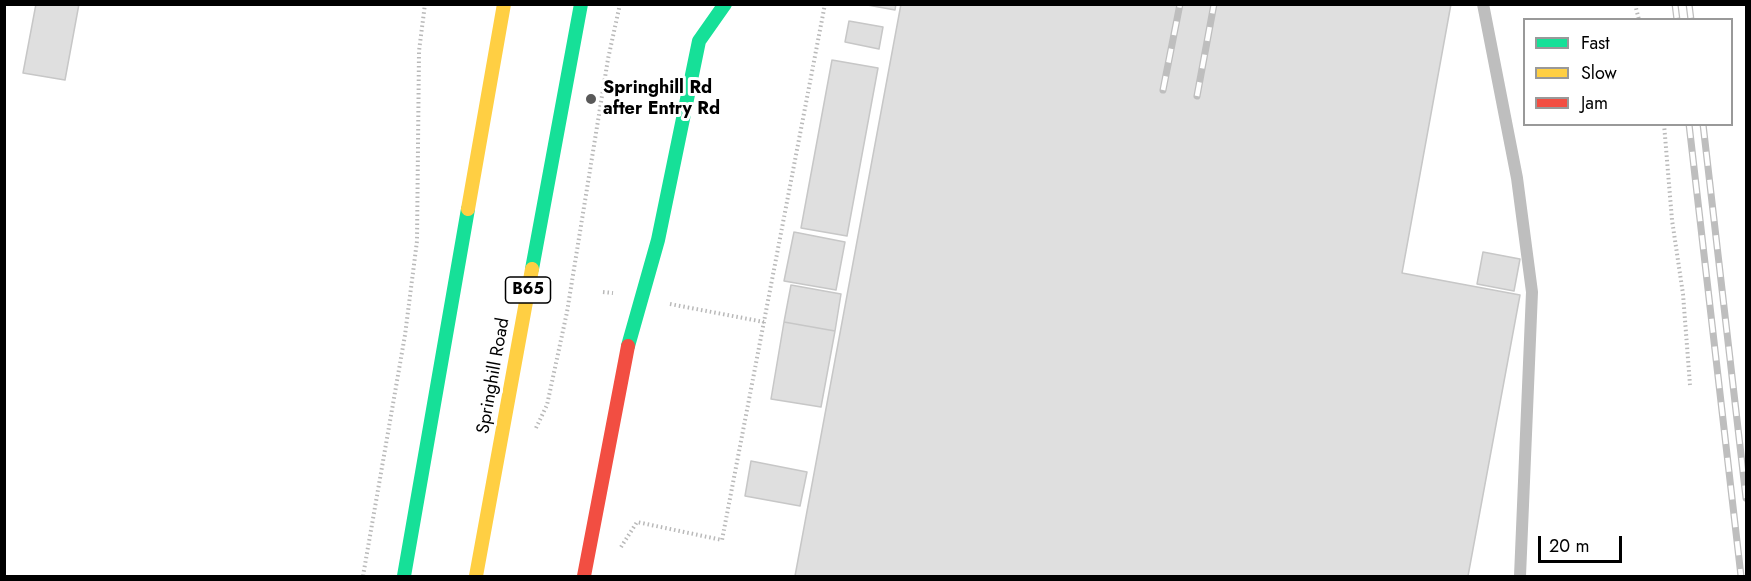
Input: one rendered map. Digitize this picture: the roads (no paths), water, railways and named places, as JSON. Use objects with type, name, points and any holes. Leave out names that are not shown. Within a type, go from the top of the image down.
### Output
[{"type":"main road","points":[[404,576],[504,4]]},
{"type":"main road","name":"Springhill Road","points":[[476,576],[581,4]]},
{"type":"main road","points":[[584,576],[629,338],[658,240],[699,41],[725,4]]},
{"type":"lane","points":[[1483,4],[1517,178],[1532,292],[1520,576]]},
{"type":"railway","points":[[1163,90],[1180,4]]},
{"type":"railway","points":[[1197,96],[1214,4]]},
{"type":"railway","points":[[1675,4],[1677,18]]},
{"type":"railway","points":[[1689,4],[1691,18]]},
{"type":"railway","points":[[1689,126],[1741,576]]},
{"type":"railway","points":[[1703,126],[1746,498]]},
{"type":"place","name":"Springhill Rd after Entry Rd","points":[[591,99]]}]
